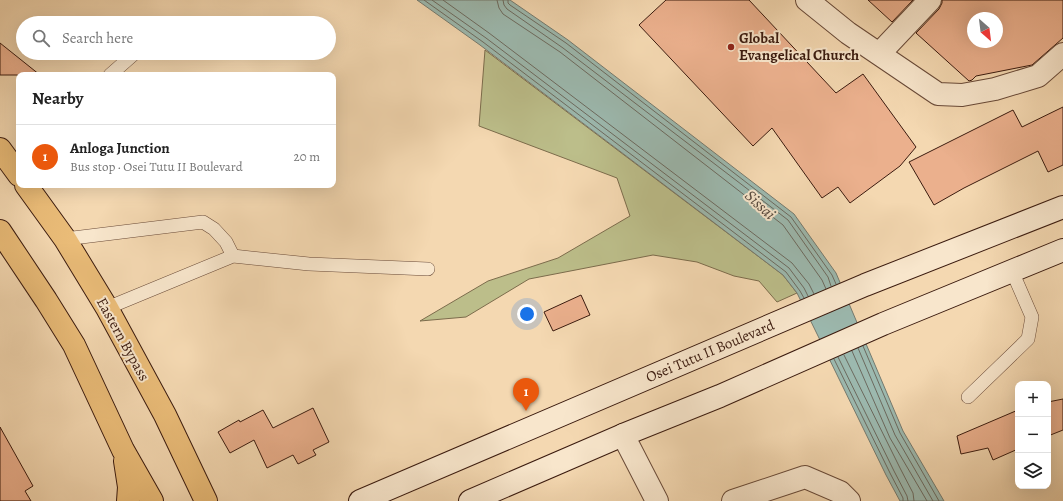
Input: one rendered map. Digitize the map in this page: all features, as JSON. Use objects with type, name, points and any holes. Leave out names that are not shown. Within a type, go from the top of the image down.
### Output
[{"type":"highway","name":"Eastern Bypass","points":[[0,149],[16,170]]},
{"type":"highway","name":"Eastern Bypass","points":[[29,188],[65,239],[108,308],[208,498]]},
{"type":"highway","points":[[0,231],[74,345],[123,450],[152,501]]},
{"type":"highway","points":[[123,450],[129,487],[128,501]]},
{"type":"main road","points":[[807,0],[848,33],[938,94],[962,95],[995,89],[1038,76],[1063,54]]},
{"type":"main road","points":[[879,54],[930,0]]},
{"type":"main road","name":"Osei Tutu II Boulevard","points":[[360,501],[865,285],[1063,207]]},
{"type":"main road","points":[[470,501],[623,435],[720,396],[883,324],[1063,250]]},
{"type":"main road","points":[[623,435],[657,501]]},
{"type":"main road","points":[[733,501],[768,496],[805,477],[840,492],[849,501]]},
{"type":"lane","points":[[113,72],[127,60]]},
{"type":"lane","points":[[65,239],[203,222],[214,229],[226,242],[233,256]]},
{"type":"lane","points":[[108,308],[233,256],[309,264],[428,269]]},
{"type":"lane","points":[[968,397],[1028,339],[1032,317],[1012,271]]},
{"type":"green space","points":[[485,50],[783,275],[797,293],[777,302],[759,281],[734,276],[697,262],[653,255],[529,279],[466,317],[420,321],[488,281],[558,258],[630,216],[617,178],[479,126]]},
{"type":"water","name":"Sissai","points":[[417,0],[510,0],[568,40],[794,214],[836,273],[903,431],[944,501],[900,501],[797,293],[783,275],[480,45]]},
{"type":"building","points":[[666,0],[749,0],[836,93],[863,74],[916,147],[900,166],[850,203],[838,187],[822,198],[772,128],[753,146],[639,25]]},
{"type":"building","points":[[868,0],[913,0],[892,22]]},
{"type":"building","points":[[942,0],[1063,0],[1063,38],[1032,65],[976,76],[969,81],[916,33],[939,9]]},
{"type":"building","points":[[0,43],[16,56],[16,60],[21,60],[36,72],[16,72],[16,75],[0,75]]},
{"type":"building","points":[[1063,107],[1063,165],[1048,172],[1038,151],[964,188],[934,205],[909,162],[1013,110],[1022,127]]},
{"type":"building","points":[[581,295],[590,315],[553,331],[544,312]]},
{"type":"building","points":[[1063,399],[1063,430],[1051,435],[1051,417],[1051,401]]},
{"type":"building","points":[[313,408],[329,442],[313,450],[316,455],[298,464],[293,455],[267,468],[254,440],[230,453],[218,432],[239,420],[240,422],[263,410],[273,428]]},
{"type":"building","points":[[1015,411],[1015,450],[993,460],[988,448],[961,454],[957,436]]},
{"type":"building","points":[[0,427],[33,486],[25,491],[31,501],[0,501]]},
{"type":"place","name":"Global Evangelical Church","points":[[731,47]]},
{"type":"place","name":"Anloga Junction","points":[[526,411]]}]
